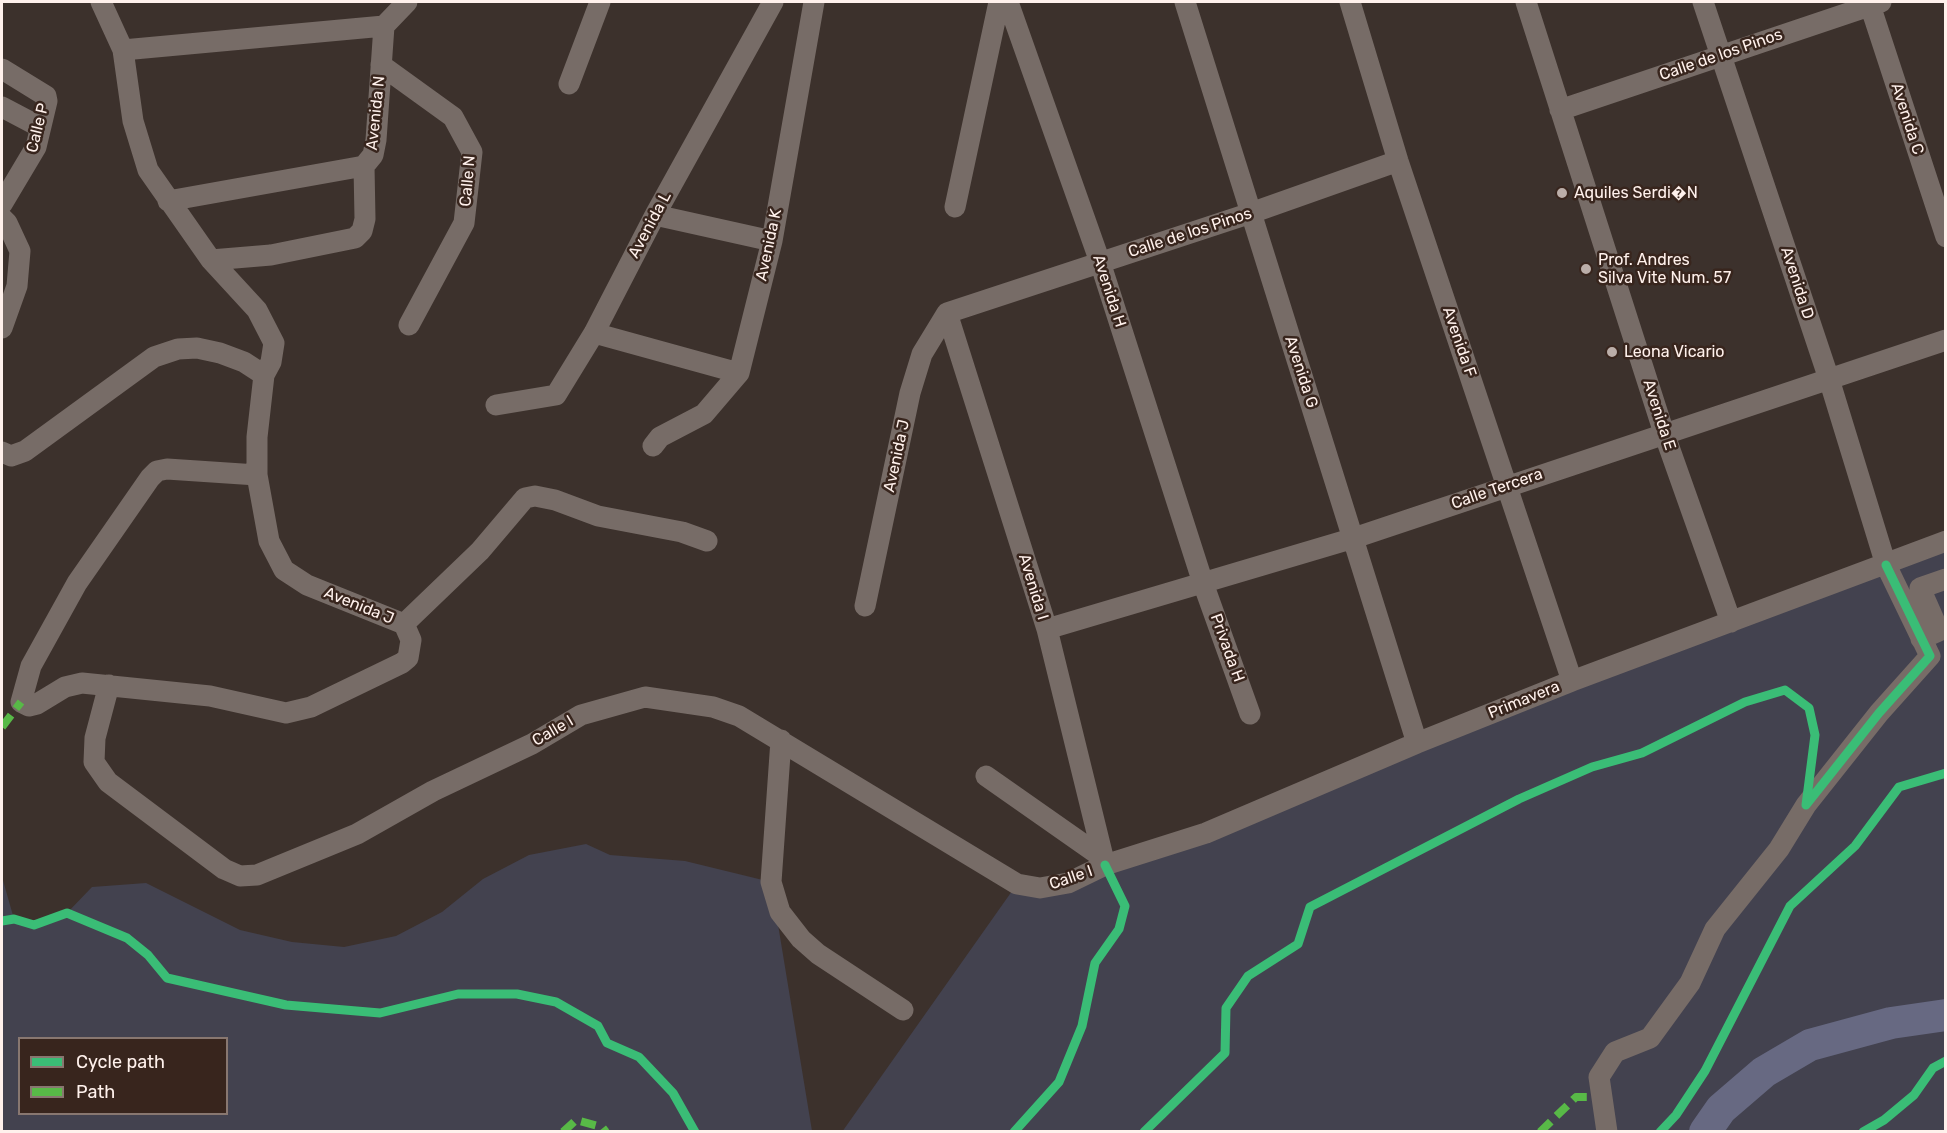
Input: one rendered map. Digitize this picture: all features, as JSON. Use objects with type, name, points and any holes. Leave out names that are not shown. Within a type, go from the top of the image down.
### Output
[{"type":"street","points":[[101,2],[123,50],[133,121],[148,170],[211,260]]},
{"type":"street","points":[[123,50],[384,26],[408,2]]},
{"type":"street","points":[[569,84],[600,2]]},
{"type":"street","name":"Avenida L","points":[[496,405],[556,394],[594,333],[655,215],[773,2]]},
{"type":"street","name":"Avenida K","points":[[653,446],[660,437],[704,414],[739,374],[772,241],[814,2]]},
{"type":"street","points":[[955,207],[999,2]]},
{"type":"street","name":"Avenida H","points":[[1008,2],[1100,262],[1203,583]]},
{"type":"street","name":"Avenida G","points":[[1185,2],[1417,743]]},
{"type":"street","name":"Avenida F","points":[[1350,2],[1398,161],[1572,681]]},
{"type":"street","name":"Avenida E","points":[[1526,2],[1664,433],[1731,622]]},
{"type":"street","name":"Avenida D","points":[[1703,2],[1829,379],[1886,565],[1934,629]]},
{"type":"street","name":"Calle de los Pinos","points":[[1560,110],[1874,3]]},
{"type":"street","name":"Avenida C","points":[[1874,3],[1946,237]]},
{"type":"street","name":"Avenida N","points":[[211,260],[271,255],[355,238],[362,231],[365,219],[364,166],[373,155],[376,140],[384,26]]},
{"type":"street","name":"Calle N","points":[[381,65],[453,117],[472,152],[464,223],[409,325]]},
{"type":"street","name":"Calle P","points":[[2,69],[46,96],[47,101],[31,158],[2,204]]},
{"type":"street","points":[[2,107],[40,128]]},
{"type":"street","name":"Calle de los Pinos","points":[[947,313],[1251,213],[1398,161]]},
{"type":"street","points":[[168,201],[364,166]]},
{"type":"street","points":[[655,215],[772,241]]},
{"type":"street","points":[[2,218],[7,223],[20,251],[17,286],[2,328]]},
{"type":"street","name":"Avenida J","points":[[211,260],[256,310],[274,343],[271,362],[264,375],[256,437],[256,475],[268,541],[284,570],[308,585],[404,624],[411,640],[408,658],[311,707],[285,713],[210,696],[82,683],[65,687],[37,704],[29,706],[21,702],[31,666],[77,583],[157,471],[167,469],[256,475]]},
{"type":"street","name":"Avenida J","points":[[865,606],[910,393],[922,354],[947,313]]},
{"type":"street","name":"Avenida I","points":[[947,313],[1047,629],[1104,862]]},
{"type":"street","points":[[594,333],[739,374]]},
{"type":"street","name":"Calle Tercera","points":[[1047,629],[1354,538],[1946,340]]},
{"type":"street","points":[[2,452],[11,456],[25,451],[154,357],[178,349],[197,348],[220,353],[244,362],[264,375]]},
{"type":"street","points":[[404,624],[480,551],[525,498],[535,496],[555,500],[598,516],[682,532],[707,541]]},
{"type":"street","name":"Primavera","points":[[1104,862],[1206,833],[1417,743],[1572,681],[1946,541]]},
{"type":"street","points":[[1607,1131],[1599,1077],[1615,1052],[1650,1038],[1690,983],[1716,929],[1779,849],[1806,805],[1879,713],[1929,656],[1934,629],[1920,588],[1946,579]]},
{"type":"street","name":"Privada H","points":[[1203,583],[1250,714]]},
{"type":"street","name":"Calle I","points":[[109,686],[95,738],[94,762],[108,782],[224,869],[240,876],[257,875],[357,834],[433,791],[532,744],[581,715],[645,697],[713,707],[739,716],[1017,885],[1041,888],[1068,883],[1104,862]]},
{"type":"street","points":[[781,740],[771,882],[780,912],[801,939],[818,954],[903,1010]]},
{"type":"street","points":[[986,776],[1104,862]]},
{"type":"shaded area","points":[[1945,544],[1945,1131],[842,1132],[1017,884],[1040,888]]},
{"type":"shaded area","points":[[586,844],[610,855],[685,861],[771,882],[812,1131],[2,1131],[2,877],[14,919],[34,925],[67,913],[92,887],[146,883],[240,930],[292,942],[344,947],[396,936],[442,912],[483,879],[529,855]]},
{"type":"waterway","points":[[1705,1132],[1721,1109],[1764,1072],[1810,1045],[1891,1023],[1946,1015]]},
{"type":"marked path","points":[[2,727],[21,702]]},
{"type":"marked path","points":[[1540,1132],[1576,1097],[1591,1097]]},
{"type":"marked path","points":[[563,1132],[576,1120],[602,1127],[606,1132]]},
{"type":"cycle path","points":[[1806,805],[1879,713],[1930,656],[1886,565]]},
{"type":"cycle path","points":[[1144,1132],[1225,1053],[1226,1008],[1248,976],[1298,944],[1310,907],[1519,799],[1592,767],[1642,753],[1745,702],[1785,690],[1809,708],[1815,735],[1806,805]]},
{"type":"cycle path","points":[[1660,1132],[1676,1115],[1705,1071],[1790,906],[1855,846],[1899,787],[1946,773]]},
{"type":"cycle path","points":[[1014,1132],[1059,1082],[1082,1026],[1095,963],[1119,929],[1125,906],[1105,865]]},
{"type":"cycle path","points":[[2,921],[14,919],[34,925],[67,913],[127,938],[148,955],[167,978],[286,1005],[380,1013],[458,994],[517,994],[556,1002],[598,1026],[607,1043],[639,1057],[673,1093],[695,1132]]},
{"type":"cycle path","points":[[1863,1132],[1884,1120],[1914,1095],[1933,1068],[1946,1061]]},
{"type":"place","name":"Aquiles Serdi�N","points":[[1562,193]]},
{"type":"place","name":"Prof. Andres Silva Vite Num. 57","points":[[1586,269]]},
{"type":"place","name":"Leona Vicario","points":[[1612,352]]}]
